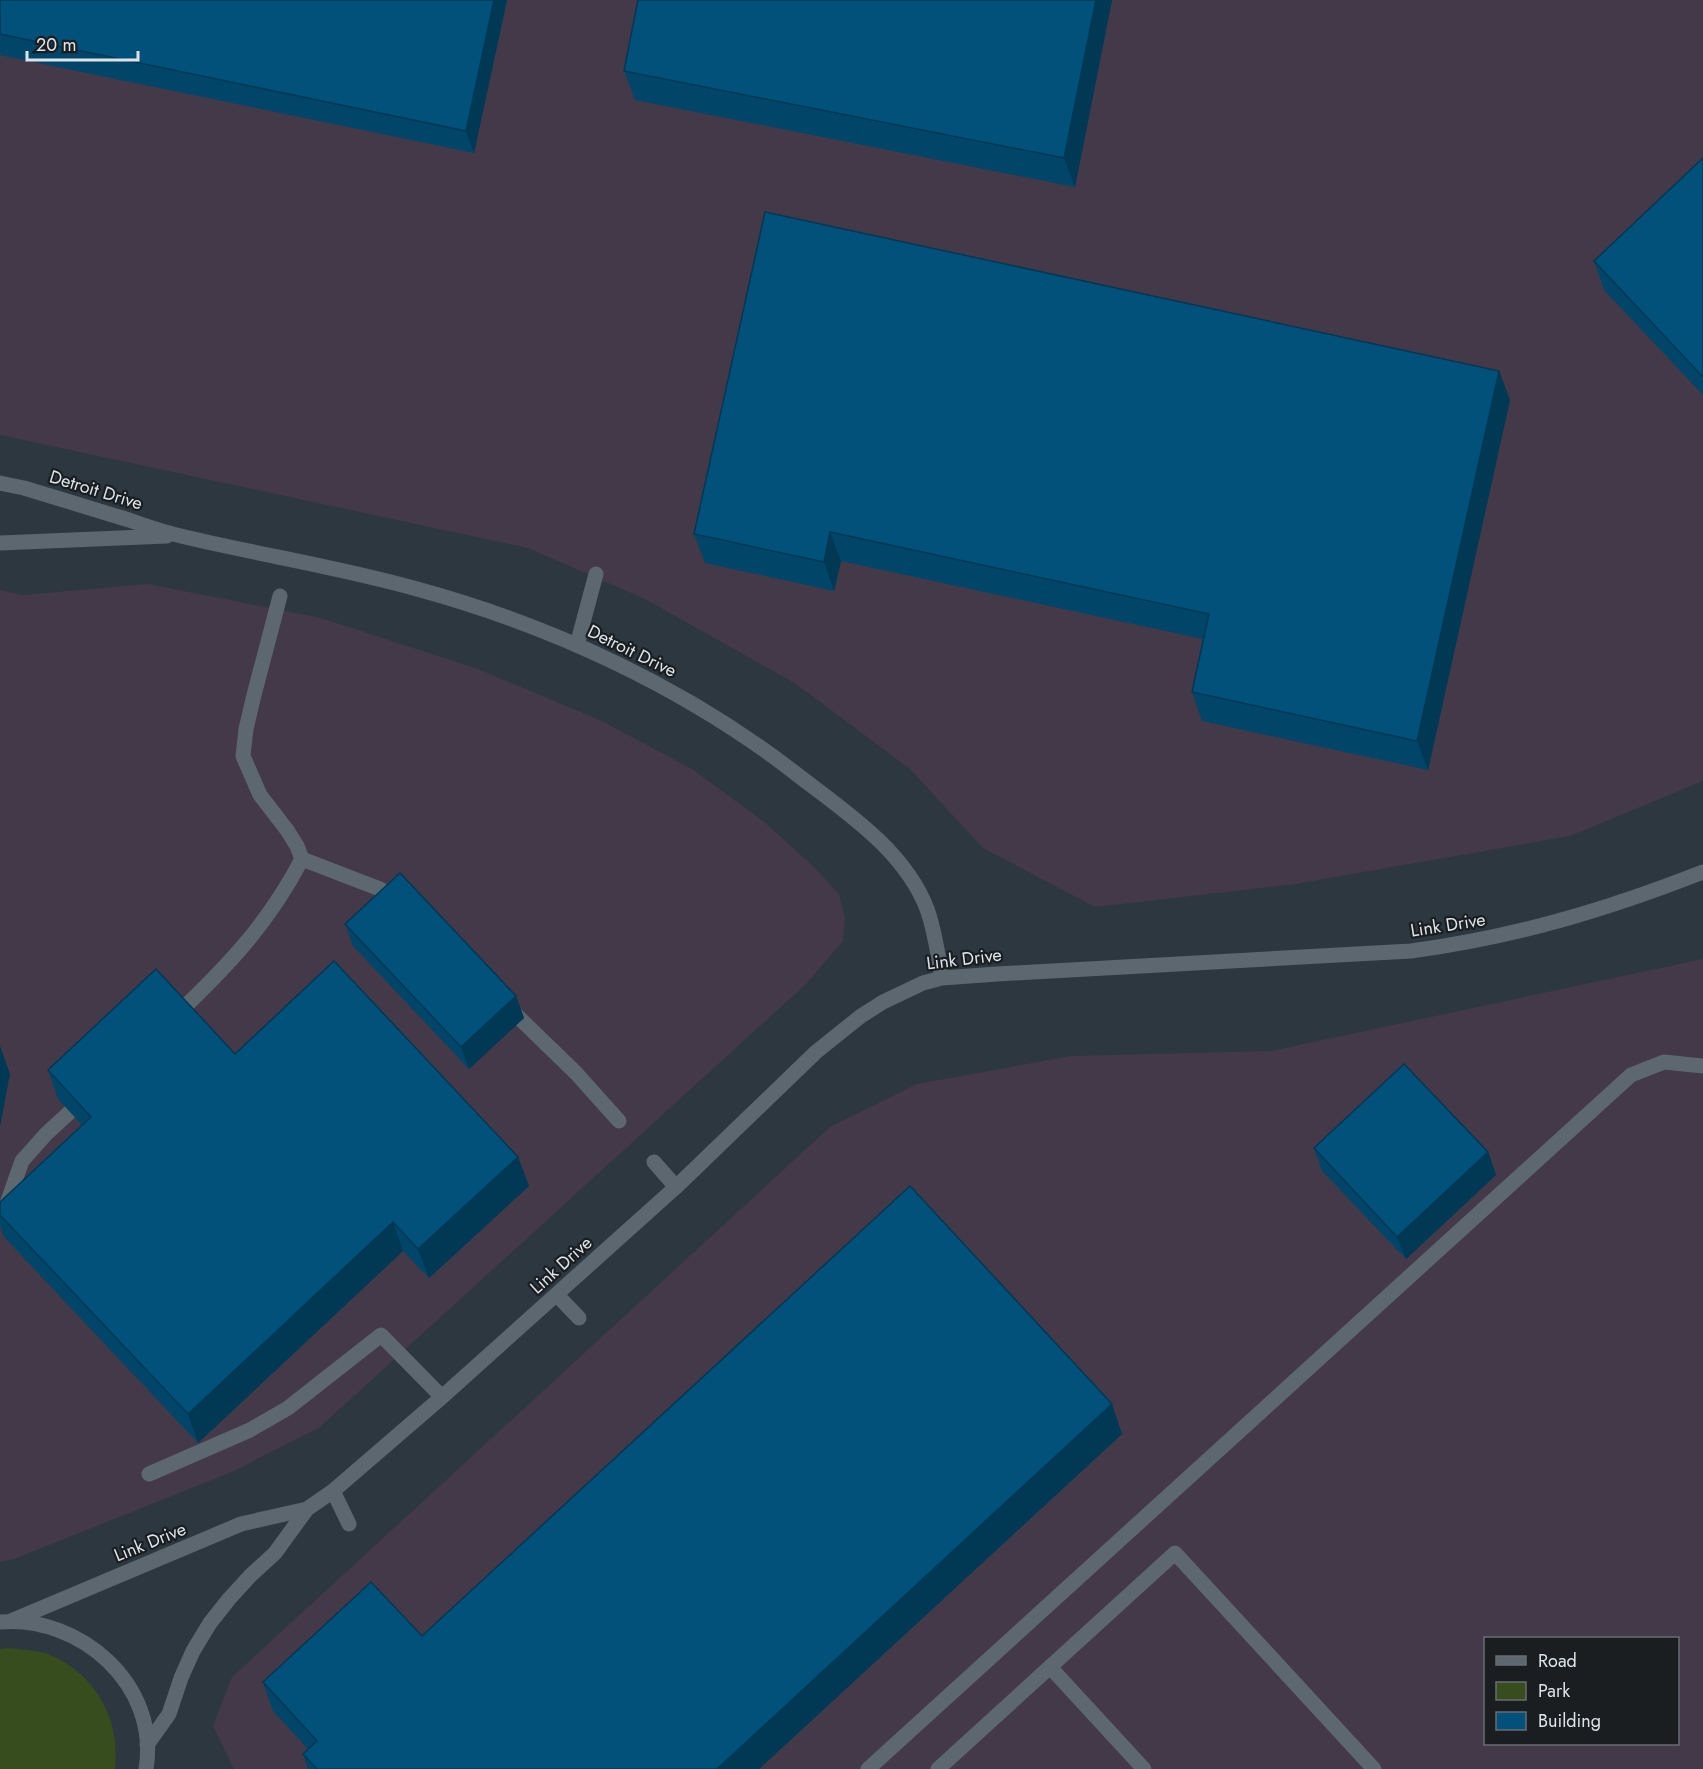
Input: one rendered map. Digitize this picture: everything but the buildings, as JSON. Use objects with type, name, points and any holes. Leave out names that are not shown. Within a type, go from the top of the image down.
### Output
[{"type":"street","name":"Detroit Drive","points":[[0,483],[24,488],[179,536],[287,557],[417,588],[483,608],[577,645],[665,689],[728,725],[777,758],[880,843],[898,862],[926,906],[933,927],[942,978]]},
{"type":"street","name":"Detroit Drive","points":[[0,543],[179,536]]},
{"type":"street","points":[[577,645],[596,574]]},
{"type":"street","points":[[280,596],[246,729],[243,756],[260,795],[287,830],[302,859],[380,889],[406,912]]},
{"type":"street","points":[[159,1030],[211,982],[258,930],[286,889],[302,859]]},
{"type":"street","name":"Link Drive","points":[[147,1745],[169,1714],[193,1651],[210,1623],[236,1591],[275,1553],[307,1509],[333,1491],[557,1294],[676,1187],[816,1052],[861,1016],[903,991],[942,978],[1411,951],[1456,945],[1526,931],[1593,912],[1703,872]]},
{"type":"street","points":[[500,1000],[576,1073],[619,1121]]},
{"type":"street","points":[[868,1769],[1630,1075],[1664,1062],[1703,1066]]},
{"type":"street","points":[[0,1225],[22,1161],[46,1134],[98,1086]]},
{"type":"street","points":[[654,1162],[676,1187]]},
{"type":"street","points":[[557,1294],[579,1318]]},
{"type":"street","points":[[149,1474],[250,1430],[288,1408],[381,1335],[442,1397]]},
{"type":"street","points":[[333,1491],[349,1524]]},
{"type":"street","name":"Link Drive","points":[[6,1622],[241,1524],[307,1509]]},
{"type":"street","points":[[938,1769],[1175,1553],[1374,1769]]},
{"type":"street","points":[[6,1622],[31,1622],[52,1627],[79,1639],[104,1656],[129,1688],[144,1725],[148,1767]]},
{"type":"street","points":[[1050,1667],[1144,1769]]},
{"type":"shaded area","points":[[0,0],[1703,0],[1703,781],[1570,836],[1295,884],[1095,907],[983,848],[910,769],[796,684],[645,599],[528,548],[0,435]]},
{"type":"shaded area","points":[[148,584],[321,618],[478,669],[600,720],[692,769],[763,821],[813,866],[839,894],[845,918],[843,941],[806,984],[320,1427],[232,1472],[14,1559],[0,1562],[0,590],[22,595]]},
{"type":"shaded area","points":[[1703,959],[1703,1769],[234,1769],[213,1726],[232,1677],[830,1127],[917,1084],[1071,1056],[1271,1051]]},
{"type":"green space","points":[[11,1648],[48,1654],[65,1662],[91,1686],[109,1716],[114,1733],[115,1769],[0,1769],[0,1649]]}]
